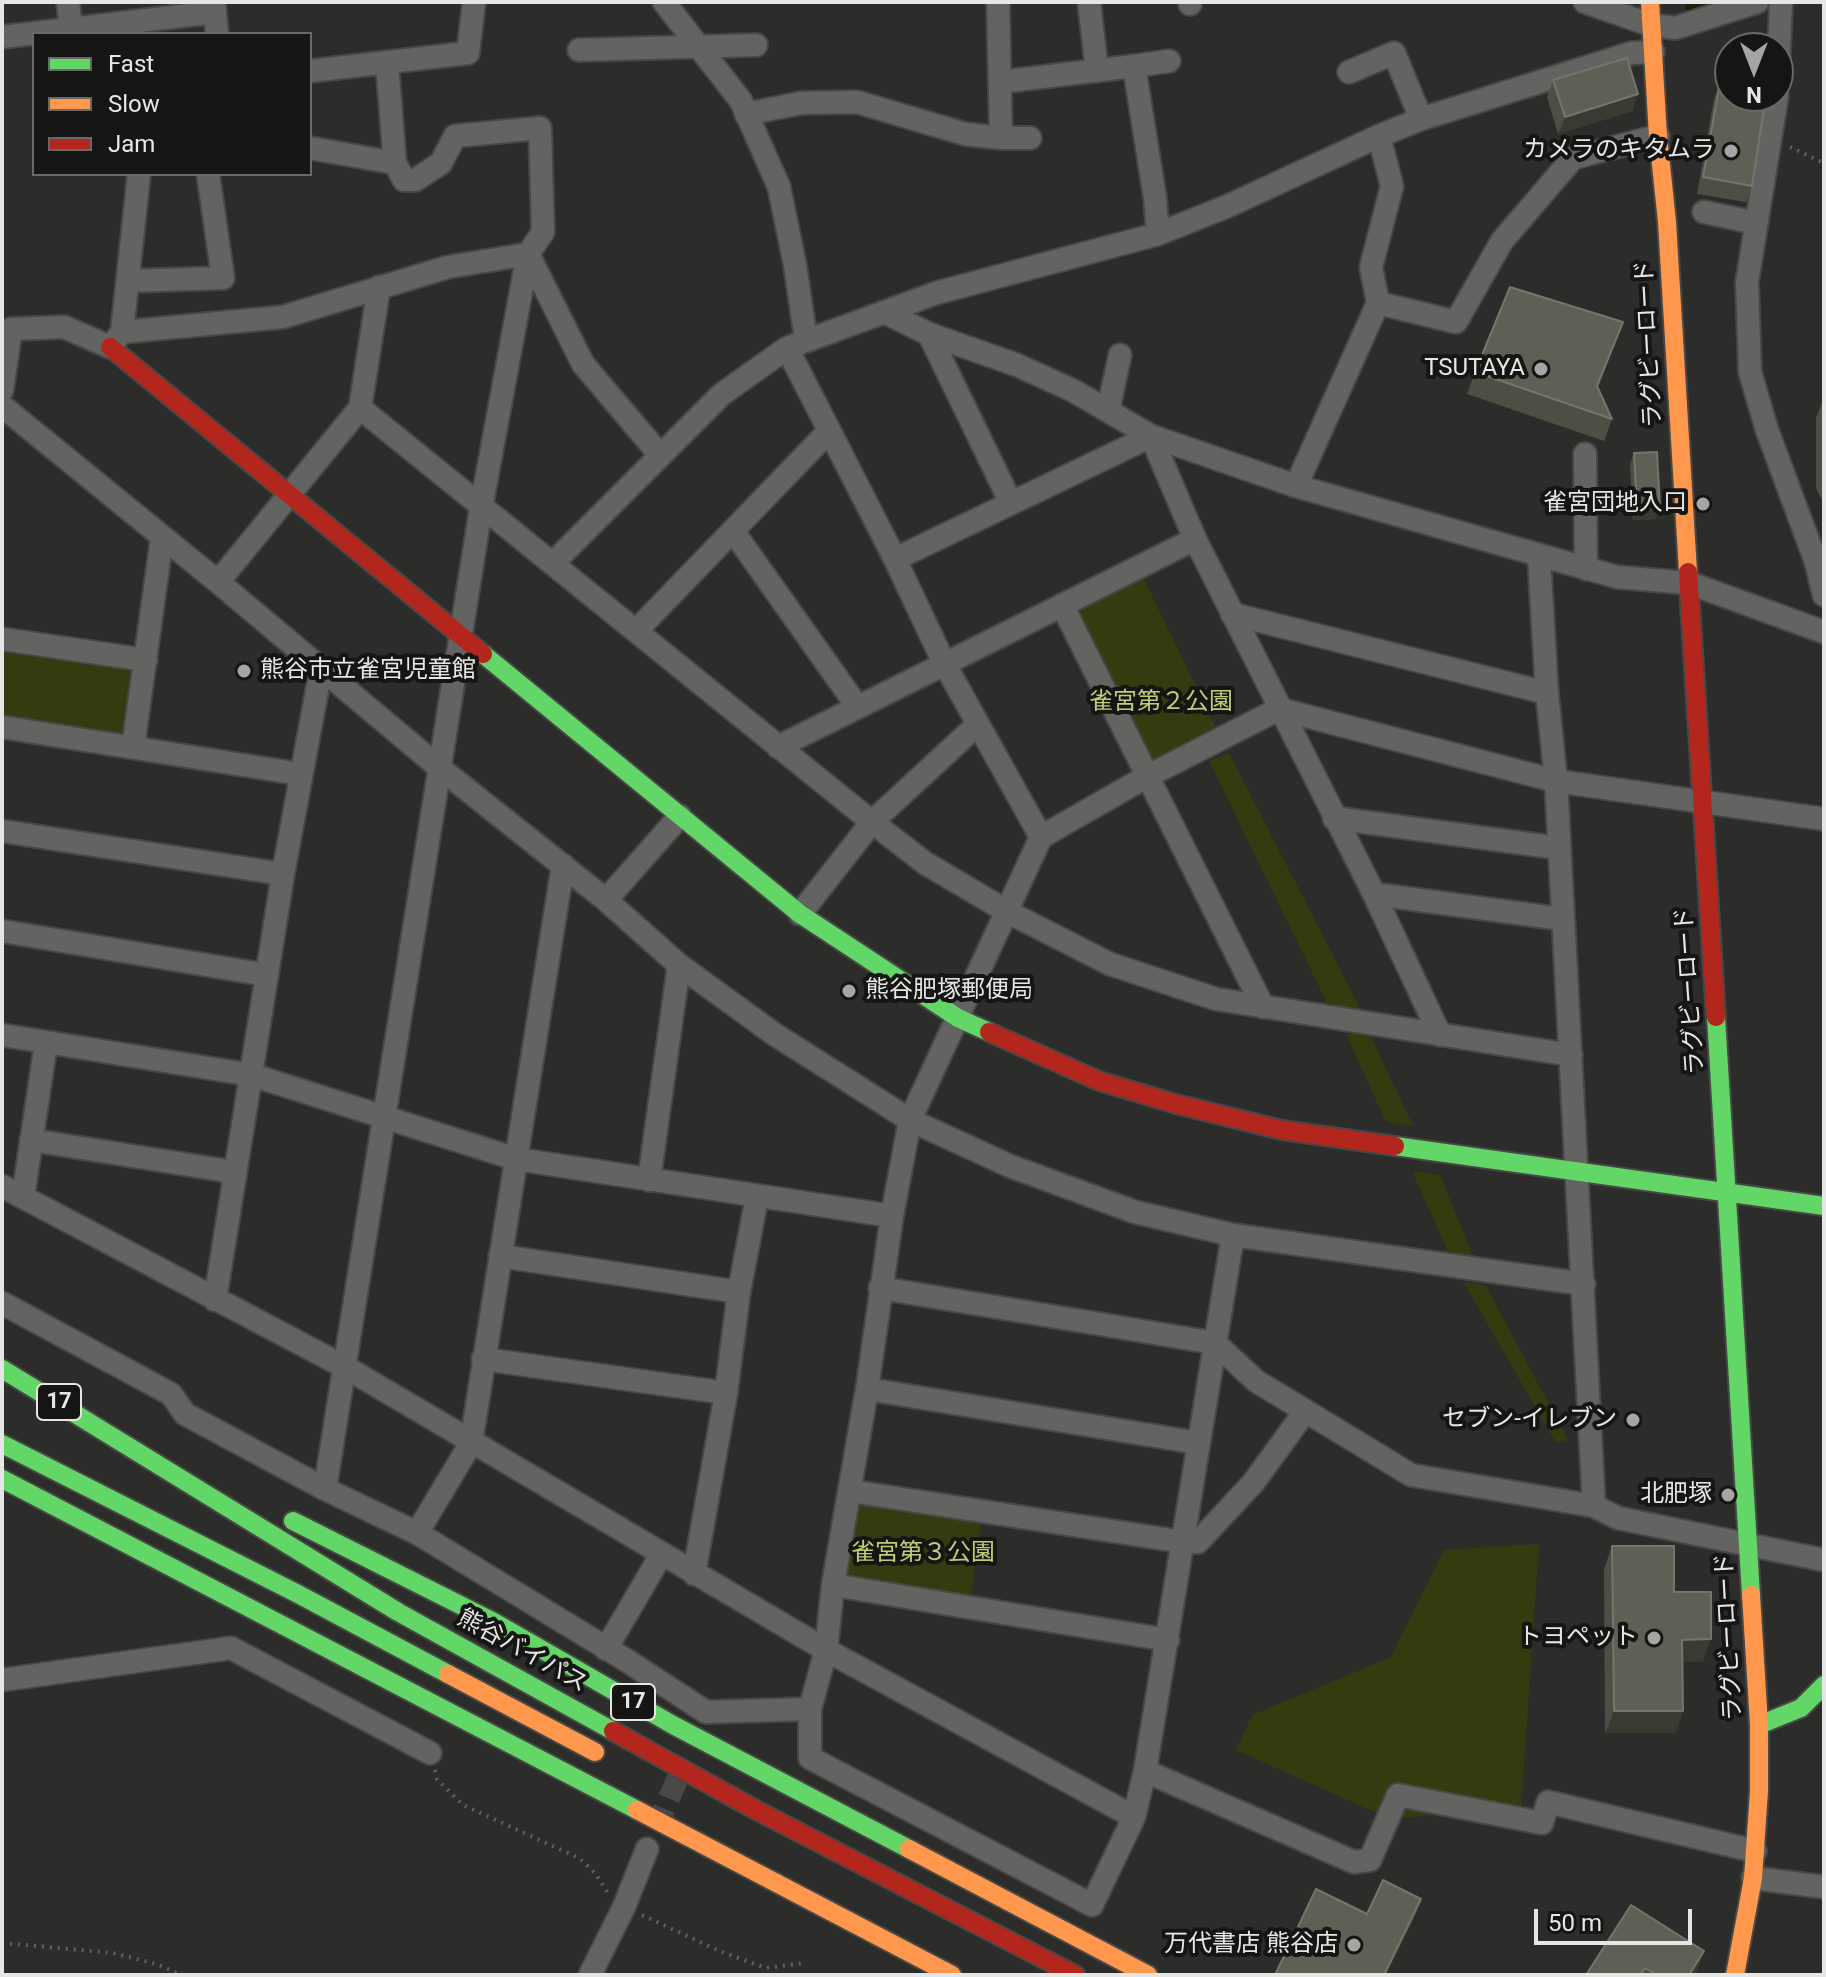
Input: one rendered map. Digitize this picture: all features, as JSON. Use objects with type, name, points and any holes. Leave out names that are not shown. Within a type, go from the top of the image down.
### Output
[{"type":"main road","name":"ラグビーロード","points":[[1650,2],[1667,222],[1759,1725],[1759,1791],[1753,1878],[1735,1975]]},
{"type":"main road","points":[[116,340],[289,493],[800,914],[958,1018],[1099,1081],[1282,1130],[1824,1206]]},
{"type":"main road","name":"熊谷バイパス","points":[[2,1369],[398,1612],[756,1810],[1075,1975]]},
{"type":"main road","name":"17","points":[[115,1436],[374,1560],[494,1622],[673,1725],[1148,1975]]},
{"type":"main road","name":"17","points":[[2,1444],[298,1594],[607,1759]]},
{"type":"main road","points":[[2,1479],[952,1975]]},
{"type":"main road","points":[[1759,1725],[1801,1708],[1824,1685]]},
{"type":"street","points":[[68,2],[71,29]]},
{"type":"street","points":[[312,71],[468,53],[474,2]]},
{"type":"street","points":[[998,2],[1001,138]]},
{"type":"street","points":[[1089,2],[1097,71]]},
{"type":"street","points":[[1585,2],[1651,25],[1675,28],[1757,2]]},
{"type":"street","points":[[1780,32],[1781,2]]},
{"type":"street","points":[[669,3],[741,101],[779,187],[795,265],[797,344],[829,431],[944,663],[1041,837]]},
{"type":"street","points":[[45,32],[216,16]]},
{"type":"street","points":[[2,37],[32,34]]},
{"type":"street","points":[[579,50],[756,45]]},
{"type":"street","points":[[554,562],[722,394],[797,344],[936,293],[1158,234],[1421,119],[1632,53],[1653,52]]},
{"type":"street","points":[[1349,72],[1394,53],[1421,119]]},
{"type":"street","points":[[1000,82],[1169,61]]},
{"type":"street","points":[[325,1489],[481,508],[528,254],[543,232],[540,128],[455,136],[441,163],[415,180],[404,180],[395,163],[387,63]]},
{"type":"street","points":[[1134,66],[1158,234]]},
{"type":"street","points":[[746,114],[801,103],[857,102],[965,134],[1030,138]]},
{"type":"street","points":[[1775,112],[1747,282],[1750,372],[1767,430],[1816,562],[1824,595]]},
{"type":"street","points":[[1296,486],[1378,303],[1371,267],[1392,186],[1379,136]]},
{"type":"street","points":[[1378,303],[1456,322],[1502,241],[1573,158],[1658,136]]},
{"type":"street","points":[[312,148],[395,163]]},
{"type":"street","points":[[116,340],[128,281],[139,176]]},
{"type":"street","points":[[128,281],[223,278],[208,176]]},
{"type":"street","points":[[1704,212],[1756,223]]},
{"type":"street","points":[[2,390],[7,329],[64,327],[116,340],[283,317],[448,267],[528,254]]},
{"type":"street","points":[[528,254],[583,364],[660,455]]},
{"type":"street","points":[[218,582],[360,408],[379,287]]},
{"type":"street","points":[[884,312],[929,334],[1017,365],[1074,391],[1151,436],[1296,486],[1617,577],[1689,583],[1824,632]]},
{"type":"street","points":[[929,334],[1011,503]]},
{"type":"street","points":[[1108,411],[1120,355]]},
{"type":"street","points":[[2,406],[441,769],[606,900],[679,965],[774,1034],[910,1120],[1010,1166],[1135,1212],[1233,1235],[1584,1284]]},
{"type":"street","points":[[360,408],[872,822],[925,863],[1008,912],[1110,964],[1216,999],[1571,1055]]},
{"type":"street","points":[[636,631],[829,431]]},
{"type":"street","points":[[895,559],[1151,436]]},
{"type":"street","points":[[1151,436],[1195,539],[1374,894],[1440,1035]]},
{"type":"street","points":[[1585,454],[1586,569]]},
{"type":"street","points":[[733,531],[857,706]]},
{"type":"street","points":[[133,747],[162,538]]},
{"type":"street","points":[[778,747],[1195,539]]},
{"type":"street","points":[[1539,557],[1556,781],[1594,1506]]},
{"type":"street","points":[[1062,605],[1263,1007]]},
{"type":"street","points":[[1232,614],[1547,693]]},
{"type":"street","points":[[2,639],[146,660]]},
{"type":"street","points":[[215,1300],[283,874],[321,669]]},
{"type":"street","points":[[1233,1235],[1145,1771],[1134,1817],[1092,1905],[810,1758],[810,1709],[826,1650],[833,1585],[867,1389],[880,1288],[910,1120],[1041,837],[1146,777],[1279,709],[1556,781],[1824,819]]},
{"type":"street","points":[[800,914],[872,822],[977,725]]},
{"type":"street","points":[[2,727],[300,774]]},
{"type":"street","points":[[606,900],[680,816]]},
{"type":"street","points":[[1334,818],[1559,848]]},
{"type":"street","points":[[2,831],[283,874]]},
{"type":"street","points":[[417,1533],[471,1443],[563,865]]},
{"type":"street","points":[[1374,894],[1562,919]]},
{"type":"street","points":[[2,931],[267,975]]},
{"type":"street","points":[[649,1180],[679,965]]},
{"type":"street","points":[[2,1035],[252,1075],[516,1159],[892,1216]]},
{"type":"street","points":[[23,1197],[46,1043]]},
{"type":"street","points":[[31,1140],[234,1172]]},
{"type":"street","points":[[2,1186],[345,1367],[826,1650],[1134,1817]]},
{"type":"street","points":[[694,1574],[757,1197]]},
{"type":"street","points":[[500,1256],[739,1292]]},
{"type":"street","points":[[880,1288],[1215,1343],[1256,1381],[1304,1413],[1411,1475],[1594,1506],[1618,1518],[1824,1560]]},
{"type":"street","points":[[2,1303],[171,1394],[185,1414],[325,1489],[417,1533],[706,1712],[810,1709]]},
{"type":"street","points":[[483,1359],[726,1393]]},
{"type":"street","points":[[867,1389],[1198,1443]]},
{"type":"street","points":[[850,1491],[1198,1542],[1253,1483],[1304,1413]]},
{"type":"street","points":[[606,1649],[661,1555]]},
{"type":"street","points":[[833,1585],[1168,1640]]},
{"type":"street","points":[[2,1680],[231,1648],[430,1753]]},
{"type":"street","points":[[1145,1771],[1354,1862],[1370,1860],[1398,1795],[1542,1823],[1548,1802],[1755,1851]]},
{"type":"street","points":[[590,1975],[624,1907],[647,1849]]},
{"type":"street","points":[[1753,1878],[1824,1887]]},
{"type":"path","points":[[1771,138],[1824,163]]},
{"type":"path","points":[[430,1753],[437,1779],[463,1805],[579,1858],[624,1907],[717,1950],[766,1968],[804,1963]]},
{"type":"path","points":[[2,1943],[113,1953],[157,1964],[181,1975]]},
{"type":"path","points":[[764,1975],[766,1968]]},
{"type":"green space","name":"雀宮第２公園","points":[[1142,575],[1218,732],[1149,765],[1074,612]]},
{"type":"green space","points":[[2,641],[136,665],[125,738],[2,719]]},
{"type":"green space","points":[[1229,753],[1364,1016],[1332,1013],[1209,761]]},
{"type":"green space","points":[[1346,1034],[1370,1035],[1413,1126],[1386,1122]]},
{"type":"green space","points":[[1412,1171],[1440,1175],[1474,1259],[1451,1258]]},
{"type":"green space","points":[[1463,1281],[1486,1286],[1568,1440],[1556,1443]]},
{"type":"green space","name":"雀宮第３公園","points":[[856,1498],[982,1517],[969,1608],[840,1587]]},
{"type":"green space","points":[[1539,1544],[1521,1807],[1390,1819],[1236,1750],[1252,1715],[1391,1657],[1444,1550]]},
{"type":"building","points":[[1627,58],[1638,94],[1565,117],[1553,80]]},
{"type":"building","points":[[1715,112],[1764,112],[1752,186],[1703,177]]},
{"type":"building","name":"TSUTAYA","points":[[1510,287],[1623,322],[1597,386],[1612,419],[1475,372]]},
{"type":"building","points":[[1657,452],[1660,508],[1637,509],[1634,453]]},
{"type":"building","name":"トヨペット","points":[[1612,1546],[1674,1546],[1674,1592],[1711,1592],[1711,1639],[1682,1640],[1683,1711],[1614,1711]]},
{"type":"building","points":[[1383,1880],[1421,1899],[1384,1975],[1275,1975],[1316,1889],[1367,1914]]},
{"type":"building","points":[[1631,1905],[1704,1951],[1689,1975],[1657,1975],[1645,1968],[1640,1975],[1586,1975]]},
{"type":"waterway","points":[[1688,7],[1708,2]]},
{"type":"tunnel","points":[[656,1829],[685,1761]]},
{"type":"traffic: fast","points":[[483,654],[800,914],[958,1018],[989,1032]]},
{"type":"traffic: fast","points":[[1716,1017],[1751,1595]]},
{"type":"traffic: fast","points":[[1395,1146],[1824,1206]]},
{"type":"traffic: fast","points":[[2,1369],[398,1612],[613,1731]]},
{"type":"traffic: fast","points":[[2,1444],[448,1674]]},
{"type":"traffic: fast","points":[[2,1479],[637,1810]]},
{"type":"traffic: fast","points":[[293,1521],[494,1622],[673,1725],[909,1849]]},
{"type":"traffic: fast","points":[[1759,1725],[1801,1708],[1824,1685]]},
{"type":"traffic: slow","points":[[1650,2],[1688,572]]},
{"type":"traffic: slow","points":[[1735,1975],[1753,1878],[1759,1791],[1759,1725],[1751,1595]]},
{"type":"traffic: slow","points":[[448,1674],[595,1752]]},
{"type":"traffic: slow","points":[[637,1810],[952,1975]]},
{"type":"traffic: slow","points":[[909,1849],[1148,1975]]},
{"type":"traffic: jam","points":[[110,347],[483,654]]},
{"type":"traffic: jam","points":[[1688,572],[1716,1017]]},
{"type":"traffic: jam","points":[[989,1032],[1099,1081],[1176,1104],[1282,1130],[1395,1146]]},
{"type":"traffic: jam","points":[[613,1731],[756,1810],[1075,1975]]},
{"type":"place","name":"カメラのキタムラ","points":[[1731,151]]},
{"type":"place","name":"TSUTAYA","points":[[1541,369]]},
{"type":"place","name":"雀宮団地入口","points":[[1703,504]]},
{"type":"place","name":"熊谷市立雀宮児童館","points":[[244,671]]},
{"type":"place","name":"熊谷肥塚郵便局","points":[[849,991]]},
{"type":"place","name":"セブン-イレブン","points":[[1633,1420]]},
{"type":"place","name":"北肥塚","points":[[1728,1495]]},
{"type":"place","name":"トヨペット","points":[[1654,1638]]},
{"type":"place","name":"万代書店 熊谷店","points":[[1354,1945]]}]
